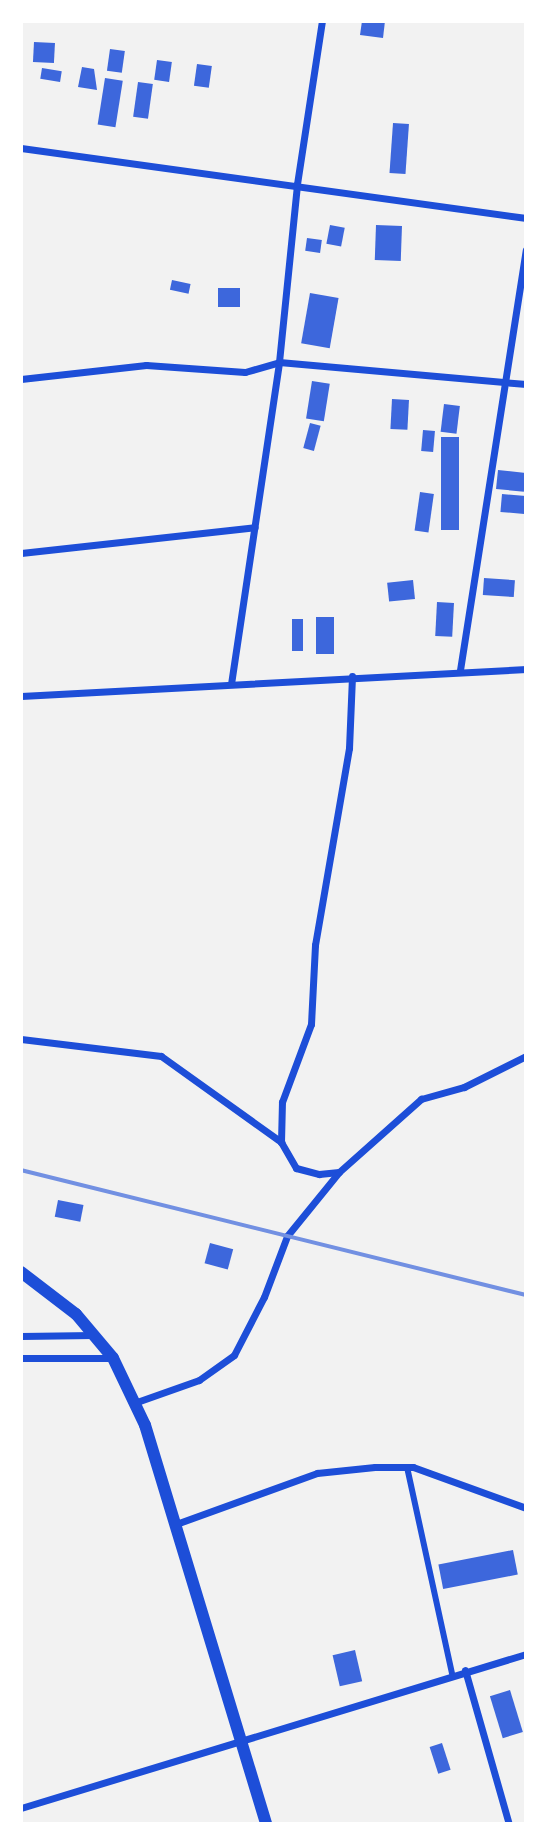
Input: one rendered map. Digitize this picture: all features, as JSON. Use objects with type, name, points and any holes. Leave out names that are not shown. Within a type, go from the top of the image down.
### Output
[{"type":"main road","points":[[21,1272],[54,1294],[94,1335],[113,1358],[134,1403],[176,1524],[266,1824]]},
{"type":"street","points":[[231,684],[279,362],[297,184],[323,21]]},
{"type":"street","points":[[21,148],[297,184],[526,218]]},
{"type":"street","points":[[460,670],[503,381],[526,250]]},
{"type":"street","points":[[21,379],[146,365],[245,372],[279,362],[526,384]]},
{"type":"street","points":[[21,553],[255,527]]},
{"type":"street","points":[[21,696],[460,670],[526,669]]},
{"type":"street","points":[[281,1142],[282,1102],[311,1024],[315,945],[349,748],[352,676]]},
{"type":"street","points":[[21,1039],[160,1056],[281,1142],[296,1168],[306,1172],[339,1172]]},
{"type":"street","points":[[134,1403],[200,1380],[234,1356],[287,1236],[339,1172],[421,1099],[464,1087],[526,1056]]},
{"type":"street","points":[[21,1336],[94,1335]]},
{"type":"street","points":[[21,1358],[113,1358]]},
{"type":"street","points":[[407,1467],[452,1674]]},
{"type":"street","points":[[176,1524],[317,1473],[407,1467],[526,1508]]},
{"type":"street","points":[[21,1808],[452,1674],[526,1654]]},
{"type":"street","points":[[466,1670],[509,1824]]},
{"type":"building","points":[[362,21],[385,21],[383,38],[360,35]]},
{"type":"building","points":[[34,42],[55,43],[54,63],[33,62]]},
{"type":"building","points":[[110,49],[125,51],[122,73],[107,71]]},
{"type":"building","points":[[157,60],[172,62],[169,82],[154,80]]},
{"type":"building","points":[[197,64],[212,66],[209,88],[194,86]]},
{"type":"building","points":[[82,67],[94,69],[97,90],[78,87]]},
{"type":"building","points":[[42,68],[62,71],[60,82],[40,79]]},
{"type":"building","points":[[105,78],[123,81],[115,127],[98,124]]},
{"type":"building","points":[[138,82],[153,84],[148,119],[133,117]]},
{"type":"building","points":[[393,123],[409,124],[405,174],[390,173]]},
{"type":"building","points":[[330,225],[345,228],[341,247],[326,244]]},
{"type":"building","points":[[376,225],[402,226],[401,261],[375,260]]},
{"type":"building","points":[[307,238],[322,240],[320,253],[305,251]]},
{"type":"building","points":[[172,280],[191,284],[189,294],[170,290]]},
{"type":"building","points":[[218,288],[240,288],[240,307],[218,307]]},
{"type":"building","points":[[310,293],[339,298],[330,348],[301,343]]},
{"type":"building","points":[[312,381],[330,384],[324,421],[306,419]]},
{"type":"building","points":[[392,399],[409,400],[407,430],[390,429]]},
{"type":"building","points":[[444,404],[460,406],[456,434],[441,432]]},
{"type":"building","points":[[310,423],[321,426],[314,451],[303,448]]},
{"type":"building","points":[[423,430],[435,431],[433,452],[421,451]]},
{"type":"building","points":[[441,437],[459,437],[459,530],[441,530]]},
{"type":"building","points":[[498,470],[526,473],[524,492],[496,489]]},
{"type":"building","points":[[420,492],[434,494],[428,533],[415,531]]},
{"type":"building","points":[[502,494],[526,496],[524,514],[500,512]]},
{"type":"building","points":[[484,578],[515,580],[514,597],[483,595]]},
{"type":"building","points":[[413,580],[415,599],[389,602],[387,583]]},
{"type":"building","points":[[437,602],[454,603],[452,637],[435,636]]},
{"type":"building","points":[[316,617],[334,617],[334,654],[316,654]]},
{"type":"building","points":[[292,619],[303,619],[303,651],[292,651]]},
{"type":"building","points":[[58,1200],[84,1205],[80,1222],[55,1217]]},
{"type":"building","points":[[210,1243],[233,1249],[228,1269],[205,1263]]},
{"type":"building","points":[[513,1550],[518,1575],[443,1589],[438,1565]]},
{"type":"building","points":[[355,1650],[362,1681],[340,1686],[333,1655]]},
{"type":"building","points":[[510,1690],[523,1732],[503,1738],[490,1696]]},
{"type":"building","points":[[442,1743],[451,1770],[438,1774],[430,1747]]},
{"type":"railway","points":[[21,1170],[526,1295]]}]
